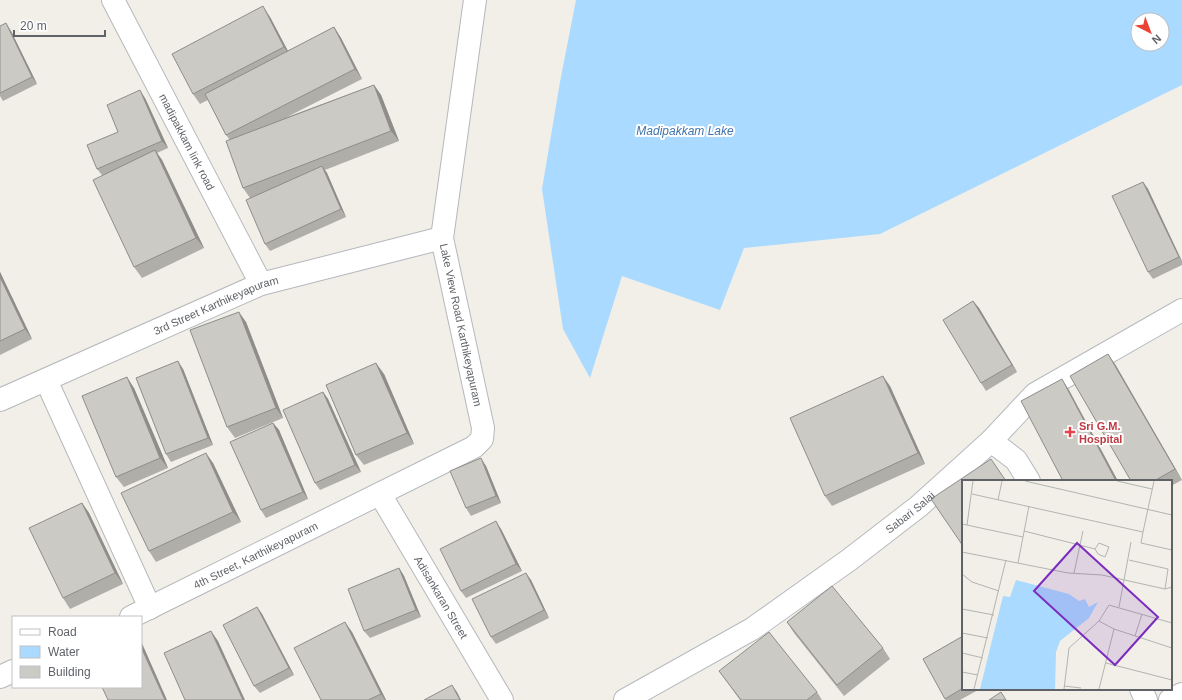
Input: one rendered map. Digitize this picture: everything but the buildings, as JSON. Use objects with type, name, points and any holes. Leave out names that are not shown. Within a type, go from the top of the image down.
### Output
[{"type":"street","name":"madipakkam link road","points":[[113,0],[261,284]]},
{"type":"street","name":"Lake View Road Karthikeyapuram","points":[[380,494],[474,448],[482,439],[484,434],[442,238],[475,0]]},
{"type":"street","name":"3rd Street Karthikeyapuram","points":[[0,400],[261,284],[442,238]]},
{"type":"street","name":"Sabari Salai","points":[[626,700],[752,629],[848,560],[919,506],[991,441],[1035,394],[1182,310]]},
{"type":"street","points":[[46,380],[150,608]]},
{"type":"street","points":[[991,441],[1016,460],[1028,480]]},
{"type":"street","name":"4th Street, Karthikeyapuram","points":[[133,616],[380,494]]},
{"type":"street","name":"Adisankaran Street","points":[[380,494],[502,700]]},
{"type":"street","points":[[0,677],[12,671]]},
{"type":"street","points":[[1141,690],[1146,700]]},
{"type":"street","points":[[1170,700],[1182,694]]},
{"type":"water","name":"Madipakkam Lake","points":[[576,0],[1182,0],[1182,85],[880,234],[744,248],[720,310],[622,276],[590,378],[563,329],[542,189],[560,82]]},
{"type":"place","name":"Sri G.M. Hospital","points":[[1070,432]]}]
